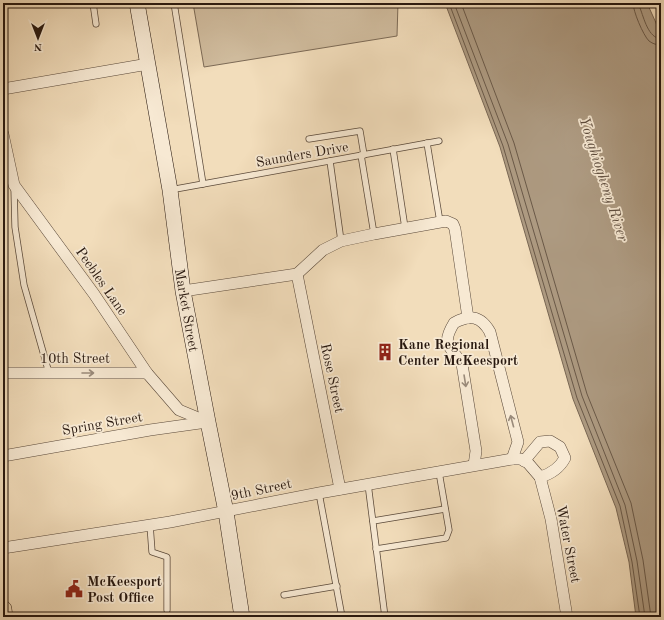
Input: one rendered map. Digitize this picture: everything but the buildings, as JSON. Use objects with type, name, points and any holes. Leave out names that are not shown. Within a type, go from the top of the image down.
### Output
[{"type":"main road","name":"Market Street","points":[[137,3],[170,190],[183,291],[226,512],[242,617]]},
{"type":"main road","points":[[3,609],[4,617]]},
{"type":"street","points":[[3,88],[148,64]]},
{"type":"street","name":"Peebles Lane","points":[[3,134],[14,185],[94,294],[147,373],[179,410],[208,422]]},
{"type":"street","points":[[183,291],[296,274],[323,250],[341,241],[446,221],[453,224],[455,229],[468,318]]},
{"type":"street","name":"Rose Street","points":[[296,274],[340,489]]},
{"type":"street","points":[[474,465],[476,451],[462,364],[449,347],[446,339],[454,323],[468,318],[478,319],[486,324],[490,332],[518,442],[512,459]]},
{"type":"street","name":"10th Street","points":[[3,373],[147,373]]},
{"type":"street","name":"Spring Street","points":[[3,456],[150,430],[208,422]]},
{"type":"street","points":[[550,441],[560,448],[565,458],[562,465],[551,474],[540,477],[528,463],[524,461],[540,442],[550,441]]},
{"type":"street","name":"9th Street","points":[[3,548],[226,512],[340,489],[474,465],[512,459],[521,459],[524,461]]},
{"type":"street","name":"Water Street","points":[[540,477],[551,519],[567,617]]},
{"type":"lane","points":[[93,3],[96,24]]},
{"type":"lane","points":[[174,3],[203,184]]},
{"type":"lane","points":[[309,139],[360,131],[374,234]]},
{"type":"lane","name":"Saunders Drive","points":[[170,190],[439,141]]},
{"type":"lane","points":[[427,143],[440,222]]},
{"type":"lane","points":[[393,149],[405,228]]},
{"type":"lane","points":[[330,161],[341,241]]},
{"type":"lane","points":[[14,185],[15,228],[24,285],[49,373]]},
{"type":"lane","points":[[376,549],[446,538],[449,530],[439,472]]},
{"type":"lane","points":[[368,484],[385,617]]},
{"type":"lane","points":[[319,493],[342,617]]},
{"type":"lane","points":[[373,521],[445,509]]},
{"type":"lane","points":[[150,525],[152,552],[167,557],[167,610]]},
{"type":"lane","points":[[284,595],[337,586]]},
{"type":"shaded area","points":[[193,3],[398,3],[397,36],[204,67]]},
{"type":"water","name":"Youghiogheny River","points":[[445,3],[647,3],[661,34],[661,617],[636,617],[629,562],[616,508],[573,399],[500,147]]},
{"type":"place","name":"Kane Regional Center McKeesport","points":[[385,352]]},
{"type":"place","name":"McKeesport Post Office","points":[[74,589]]}]
